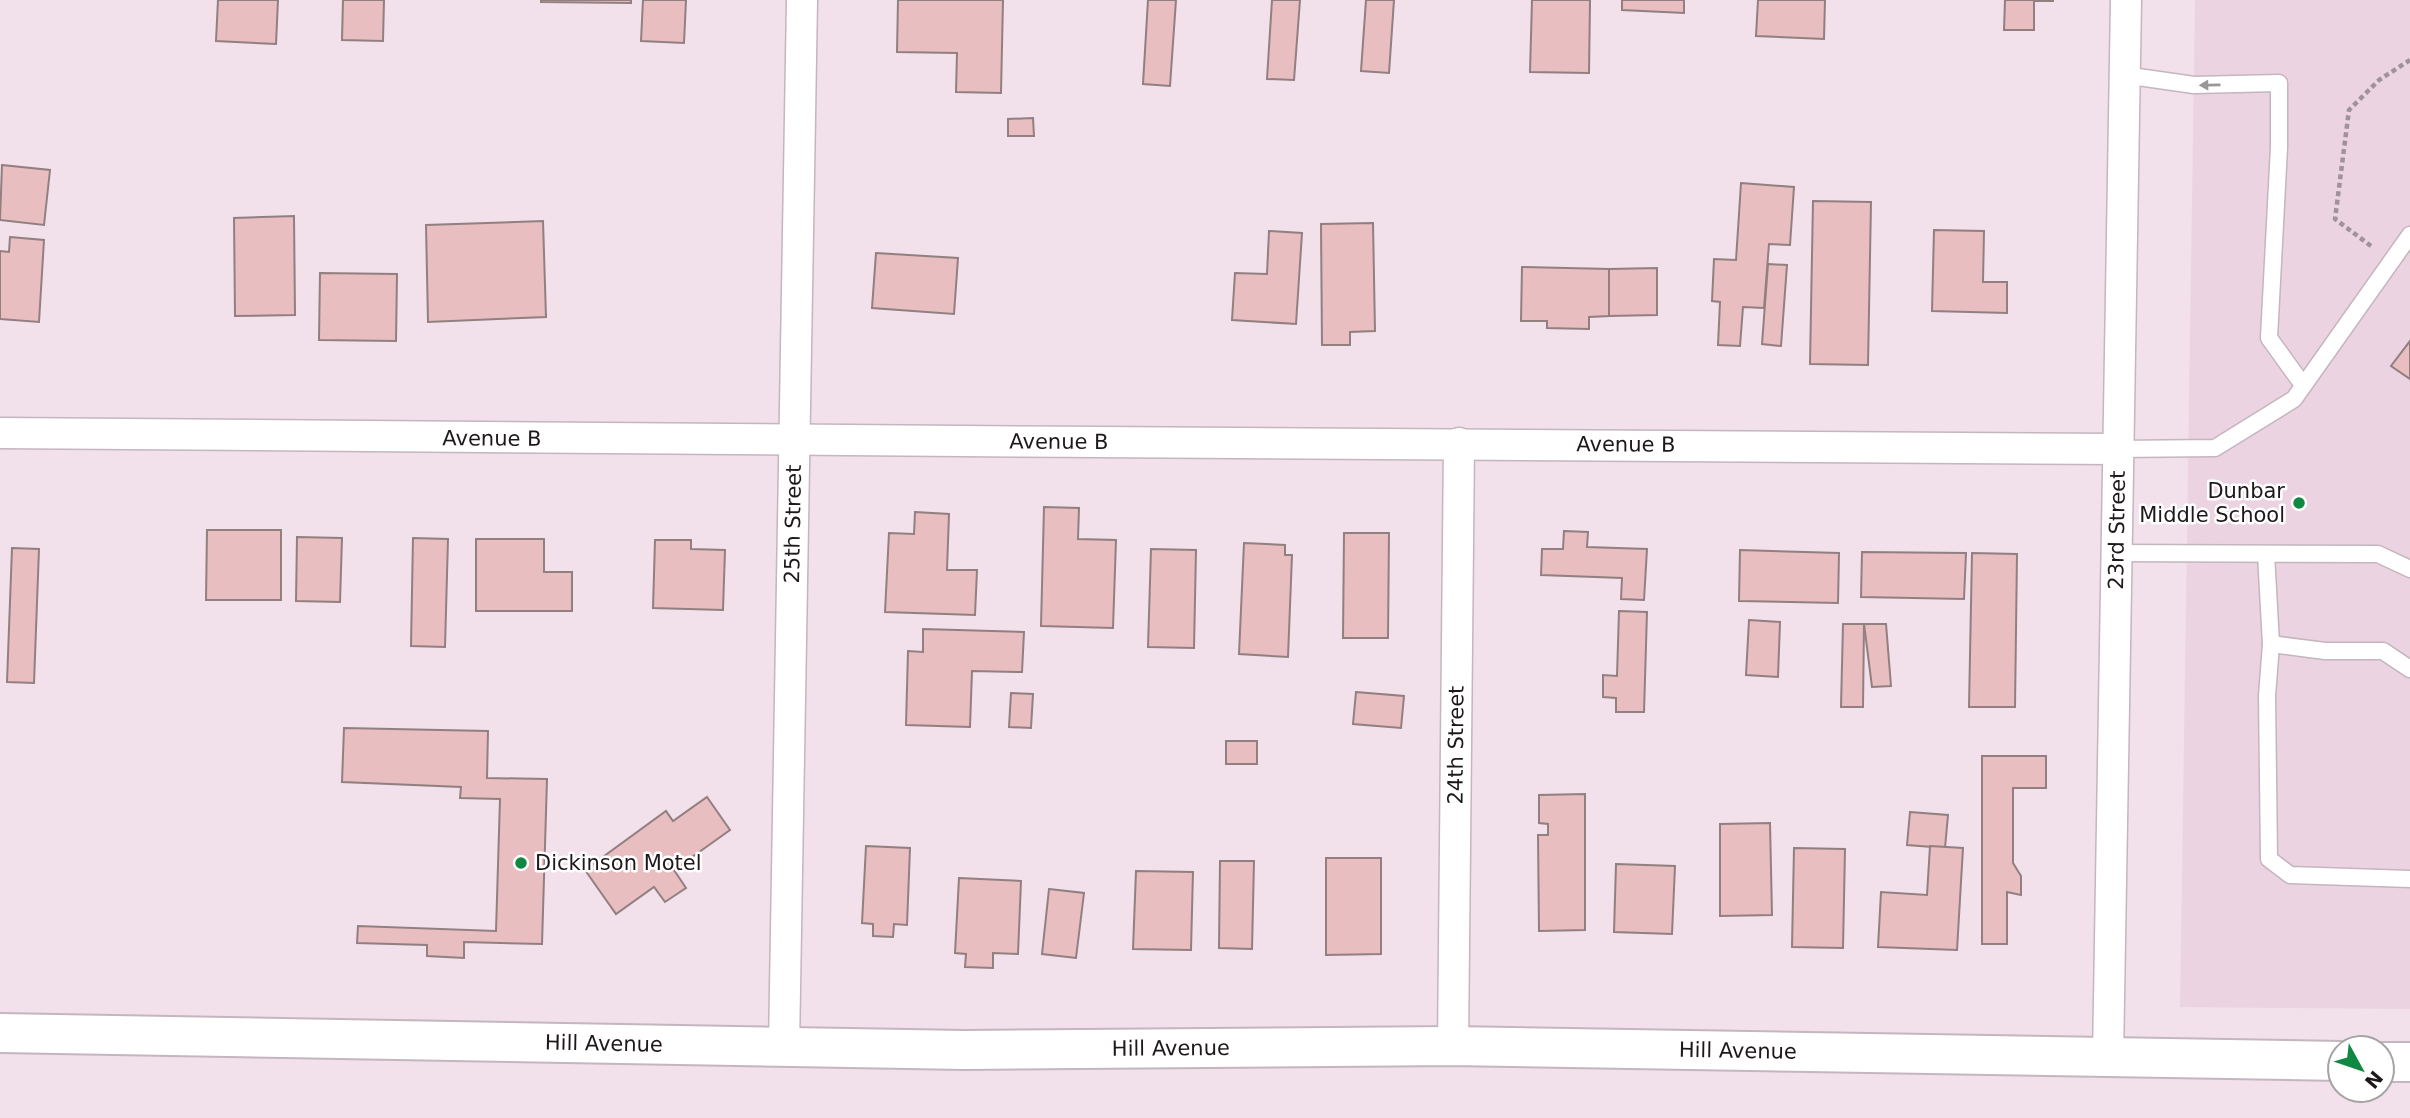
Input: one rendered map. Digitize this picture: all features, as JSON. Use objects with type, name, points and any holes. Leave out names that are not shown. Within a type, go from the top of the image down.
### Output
[{"type":"street","name":"25th Street","points":[[784,1047],[802,0]]},
{"type":"street","name":"23rd Street","points":[[2108,1058],[2126,0]]},
{"type":"street","name":"Avenue B","points":[[0,433],[794,442],[1459,443],[2117,449]]},
{"type":"street","name":"24th Street","points":[[1453,1046],[1459,443]]},
{"type":"street","name":"Hill Avenue","points":[[0,1033],[979,1050],[1453,1046],[2326,1061]]},
{"type":"lane","points":[[2124,75],[2194,85],[2279,83],[2279,147],[2269,338],[2303,385]]},
{"type":"lane","points":[[2117,449],[2215,448],[2294,399],[2410,234]]},
{"type":"lane","points":[[2116,553],[2378,554],[2410,569]]},
{"type":"lane","points":[[2266,554],[2271,644],[2267,696],[2269,859],[2290,875],[2410,878]]},
{"type":"lane","points":[[2271,644],[2325,651],[2383,651],[2410,669]]},
{"type":"path","points":[[2392,260],[2335,219],[2350,110],[2379,80],[2410,60]]},
{"type":"shaded area","name":"Dunbar Middle School","points":[[2195,0],[2410,0],[2410,1009],[2180,1007]]},
{"type":"building","points":[[218,0],[278,0],[276,44],[216,41]]},
{"type":"building","points":[[343,0],[384,0],[383,41],[342,40]]},
{"type":"building","points":[[631,0],[631,3],[541,2]]},
{"type":"building","points":[[643,0],[686,0],[684,43],[641,41]]},
{"type":"building","points":[[898,0],[1003,0],[1001,93],[956,92],[957,53],[897,52]]},
{"type":"building","points":[[1148,0],[1176,0],[1170,86],[1143,84]]},
{"type":"building","points":[[1272,0],[1300,0],[1294,80],[1267,79]]},
{"type":"building","points":[[1366,0],[1394,0],[1389,73],[1361,71]]},
{"type":"building","points":[[1532,0],[1590,0],[1589,73],[1530,72]]},
{"type":"building","points":[[1622,0],[1684,0],[1684,13],[1622,10]]},
{"type":"building","points":[[1758,0],[1825,0],[1824,39],[1756,36]]},
{"type":"building","points":[[2005,0],[2053,1],[2034,1],[2034,30],[2004,30]]},
{"type":"building","points":[[1033,118],[1034,136],[1008,136],[1008,119]]},
{"type":"building","points":[[2,165],[50,170],[44,225],[0,220]]},
{"type":"building","points":[[1741,183],[1794,187],[1790,245],[1769,244],[1764,308],[1743,307],[1740,346],[1718,345],[1720,302],[1712,301],[1714,259],[1736,260]]},
{"type":"building","points":[[1813,201],[1871,202],[1868,365],[1810,364]]},
{"type":"building","points":[[294,216],[295,315],[235,316],[234,218]]},
{"type":"building","points":[[543,221],[546,317],[428,322],[426,225]]},
{"type":"building","points":[[1373,223],[1375,331],[1350,332],[1350,345],[1322,345],[1321,224]]},
{"type":"building","points":[[1934,230],[1984,231],[1983,282],[2007,282],[2007,313],[1932,311]]},
{"type":"building","points":[[1269,231],[1302,233],[1296,324],[1232,320],[1235,273],[1267,274]]},
{"type":"building","points":[[10,237],[44,240],[39,322],[0,319],[0,251],[9,252]]},
{"type":"building","points":[[876,253],[958,258],[954,314],[872,308]]},
{"type":"building","points":[[1768,264],[1787,265],[1781,346],[1762,344]]},
{"type":"building","points":[[1522,267],[1609,269],[1609,316],[1589,317],[1589,329],[1547,328],[1547,321],[1521,321]]},
{"type":"building","points":[[1657,268],[1657,315],[1609,316],[1609,269]]},
{"type":"building","points":[[320,273],[397,274],[396,341],[319,340]]},
{"type":"building","points":[[2410,341],[2410,379],[2391,366]]},
{"type":"building","points":[[1044,507],[1079,508],[1078,539],[1116,540],[1113,628],[1041,626]]},
{"type":"building","points":[[915,512],[949,514],[947,570],[977,570],[975,615],[885,612],[889,533],[914,534]]},
{"type":"building","points":[[207,530],[281,530],[281,600],[206,600]]},
{"type":"building","points":[[1564,531],[1588,532],[1587,547],[1647,549],[1644,600],[1621,599],[1622,578],[1541,575],[1542,549],[1563,549]]},
{"type":"building","points":[[1344,533],[1389,533],[1388,638],[1343,638]]},
{"type":"building","points":[[297,537],[342,538],[340,602],[296,601]]},
{"type":"building","points":[[413,538],[448,539],[445,647],[411,646]]},
{"type":"building","points":[[476,539],[544,539],[544,572],[572,572],[572,611],[476,611]]},
{"type":"building","points":[[655,540],[691,540],[691,549],[725,550],[723,610],[653,608]]},
{"type":"building","points":[[1244,543],[1285,545],[1285,555],[1292,555],[1288,657],[1239,654]]},
{"type":"building","points":[[12,548],[39,549],[34,683],[7,682]]},
{"type":"building","points":[[1151,549],[1196,550],[1194,648],[1148,647]]},
{"type":"building","points":[[1740,550],[1839,553],[1838,603],[1739,601]]},
{"type":"building","points":[[1862,552],[1966,553],[1964,599],[1861,597]]},
{"type":"building","points":[[1972,553],[2017,554],[2015,707],[1969,707]]},
{"type":"building","points":[[1619,611],[1647,612],[1644,712],[1616,712],[1616,698],[1603,697],[1603,675],[1617,676]]},
{"type":"building","points":[[1749,620],[1780,622],[1778,677],[1746,675]]},
{"type":"building","points":[[1843,624],[1864,624],[1863,707],[1841,707]]},
{"type":"building","points":[[1864,624],[1886,624],[1891,686],[1872,687]]},
{"type":"building","points":[[923,629],[1024,632],[1022,672],[972,671],[970,727],[906,725],[908,651],[923,652]]},
{"type":"building","points":[[1356,692],[1404,696],[1401,728],[1353,724]]},
{"type":"building","points":[[1011,693],[1033,694],[1031,728],[1009,727]]},
{"type":"building","name":"Dickinson Motel","points":[[344,728],[488,731],[487,778],[547,779],[542,944],[464,942],[464,958],[427,956],[427,945],[357,943],[358,926],[496,931],[500,799],[460,798],[461,787],[342,782]]},
{"type":"building","points":[[1226,741],[1257,741],[1257,764],[1226,764]]},
{"type":"building","points":[[1982,756],[2046,756],[2046,788],[2013,788],[2013,863],[2021,876],[2021,895],[2007,892],[2007,944],[1982,944]]},
{"type":"building","points":[[1585,794],[1585,930],[1539,931],[1538,835],[1548,835],[1548,824],[1539,823],[1539,795]]},
{"type":"building","points":[[707,797],[730,830],[674,870],[686,888],[665,902],[654,887],[616,914],[585,870],[666,811],[673,821]]},
{"type":"building","points":[[1910,812],[1948,815],[1945,848],[1907,845]]},
{"type":"building","points":[[1770,823],[1772,915],[1720,916],[1720,824]]},
{"type":"building","points":[[866,846],[910,848],[907,925],[894,924],[893,937],[873,936],[873,924],[862,923]]},
{"type":"building","points":[[1930,846],[1963,848],[1957,950],[1878,947],[1881,892],[1927,895]]},
{"type":"building","points":[[1794,848],[1845,849],[1843,948],[1792,947]]},
{"type":"building","points":[[1326,858],[1381,858],[1381,954],[1326,955]]},
{"type":"building","points":[[1220,861],[1254,861],[1252,949],[1219,948]]},
{"type":"building","points":[[1616,864],[1675,866],[1672,934],[1614,932]]},
{"type":"building","points":[[1136,871],[1193,872],[1191,950],[1133,949]]},
{"type":"building","points":[[959,878],[1021,881],[1018,954],[993,953],[993,968],[965,967],[966,954],[955,953]]},
{"type":"building","points":[[1049,889],[1084,893],[1076,958],[1042,954]]},
{"type":"place","name":"Dunbar Middle School","points":[[2299,503]]},
{"type":"place","name":"Dickinson Motel","points":[[521,863]]}]
